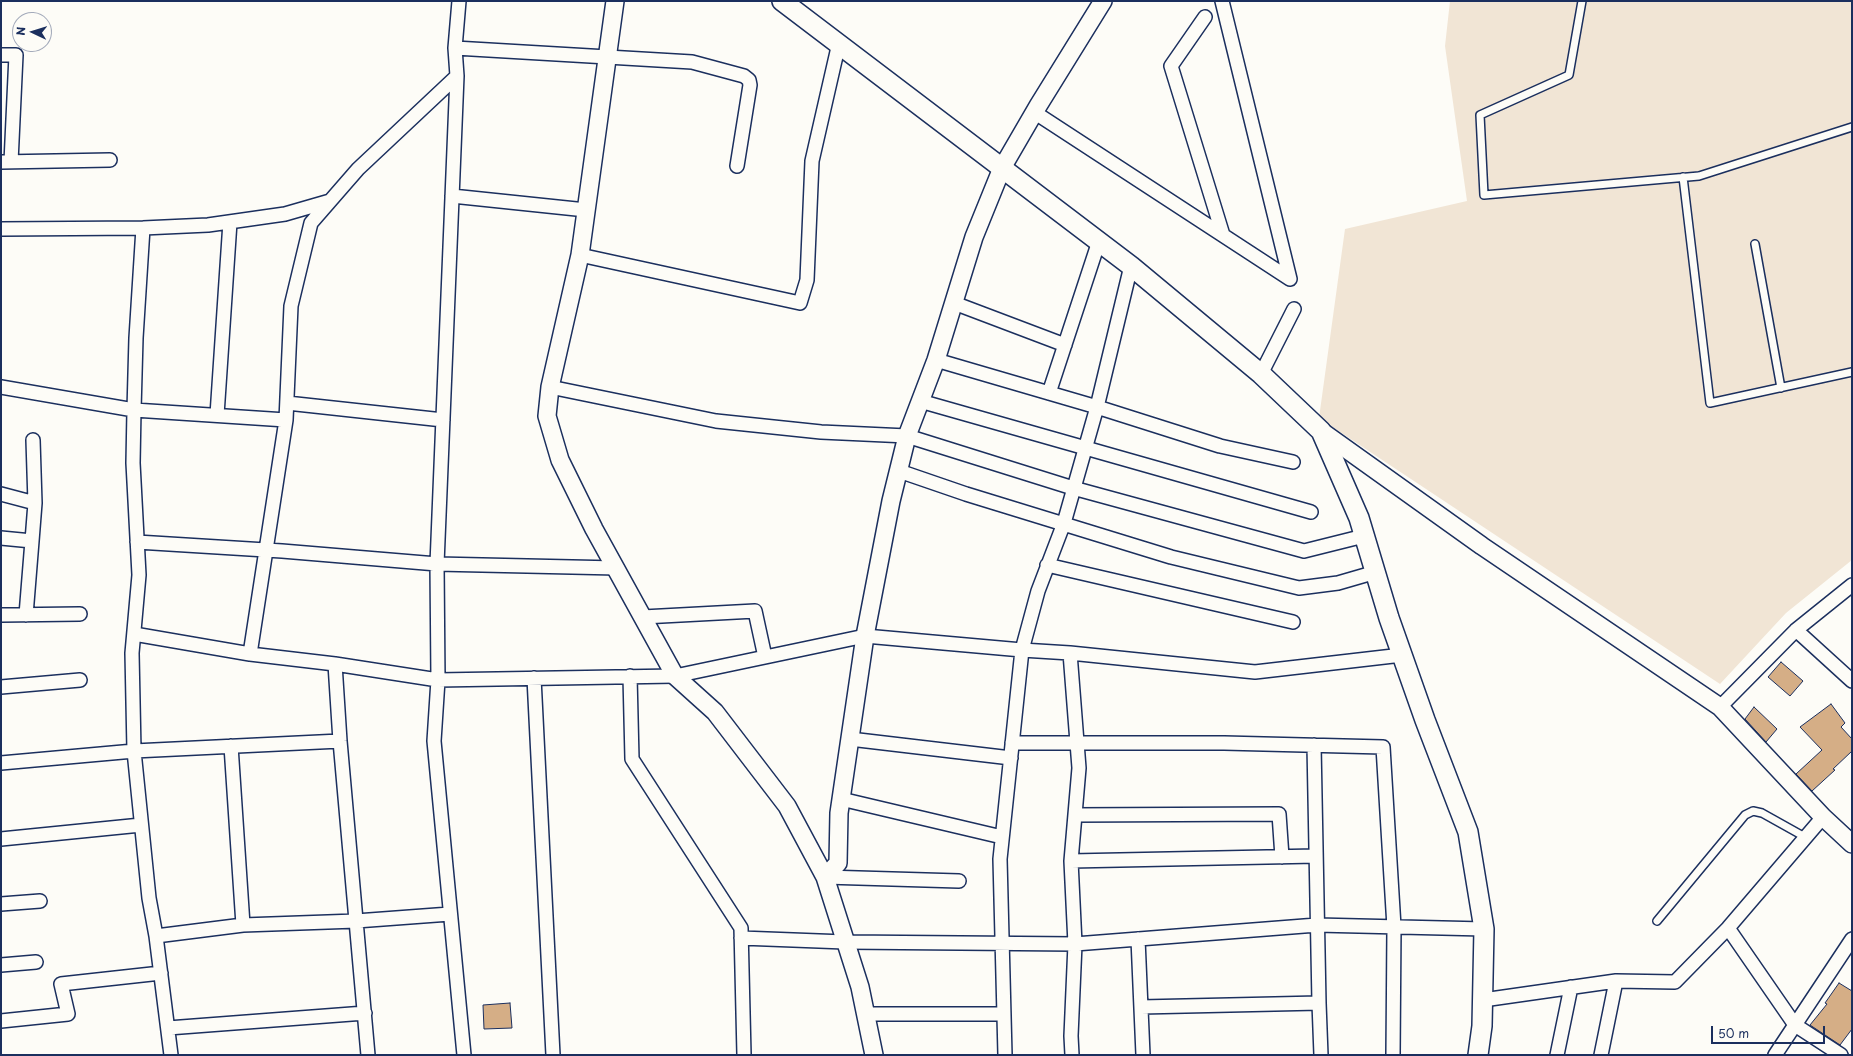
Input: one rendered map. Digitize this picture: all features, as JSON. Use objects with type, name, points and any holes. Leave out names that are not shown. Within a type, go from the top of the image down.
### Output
[{"type":"main road","points":[[782,1],[1131,266],[1260,374],[1321,430],[1358,518],[1376,572],[1389,618],[1468,832],[1484,929],[1482,1026],[1478,1055]]},
{"type":"street","points":[[459,1],[455,48],[457,76],[437,564],[438,680],[434,741],[464,1055]]},
{"type":"street","points":[[615,1],[580,255],[550,387],[547,416],[560,460],[594,529],[617,568],[675,676],[715,712],[787,806],[825,877],[844,942],[860,987],[874,1055]]},
{"type":"street","points":[[825,877],[838,863],[839,813],[865,636],[891,501],[907,436],[936,360],[974,237],[1002,168],[1034,112],[1104,1]]},
{"type":"street","points":[[1034,112],[1290,279],[1222,1]]},
{"type":"street","points":[[1206,17],[1171,66],[1223,236]]},
{"type":"street","points":[[580,255],[800,303],[807,280],[812,161],[839,43]]},
{"type":"street","points":[[455,48],[692,62],[744,76],[749,80],[750,85],[737,166]]},
{"type":"street","points":[[1,55],[16,55],[6,162],[110,160]]},
{"type":"street","points":[[250,654],[286,420],[291,306],[311,222],[358,169],[457,76]]},
{"type":"street","points":[[452,196],[586,210]]},
{"type":"street","points":[[1,229],[144,228],[208,225],[285,214],[330,201]]},
{"type":"street","points":[[217,415],[230,222]]},
{"type":"street","points":[[144,228],[136,338],[134,410],[133,463],[139,575],[132,653],[134,751],[149,898],[162,973],[168,1028],[169,1054]]},
{"type":"street","points":[[1048,393],[1099,241]]},
{"type":"street","points":[[1005,1055],[1000,859],[1022,650],[1038,591],[1064,523],[1084,448],[1097,407],[1131,266]]},
{"type":"street","points":[[954,303],[1065,344]]},
{"type":"street","points":[[1260,374],[1294,309]]},
{"type":"street","points":[[936,360],[1097,407],[1220,446],[1293,462]]},
{"type":"street","points":[[1,387],[134,410],[286,420]]},
{"type":"street","points":[[550,387],[716,421],[821,432],[907,436],[1073,488],[1304,551],[1364,536]]},
{"type":"street","points":[[920,401],[1311,512]]},
{"type":"street","points":[[287,402],[443,420]]},
{"type":"street","points":[[1321,430],[1482,546],[1720,708],[1822,817],[1852,844]]},
{"type":"street","points":[[26,615],[35,503],[33,440]]},
{"type":"street","points":[[899,471],[966,494],[1171,557],[1299,588],[1338,583],[1376,572]]},
{"type":"street","points":[[1,494],[35,503]]},
{"type":"street","points":[[1,538],[32,541]]},
{"type":"street","points":[[137,542],[265,550],[437,564],[617,568]]},
{"type":"street","points":[[1047,565],[1293,622]]},
{"type":"street","points":[[1720,708],[1796,630],[1852,585]]},
{"type":"street","points":[[643,617],[755,611],[765,657]]},
{"type":"street","points":[[1,615],[80,614]]},
{"type":"street","points":[[1796,630],[1852,681]]},
{"type":"street","points":[[134,634],[250,654],[336,664],[438,680],[675,676],[865,636],[1070,653],[1255,672],[1402,655]]},
{"type":"street","points":[[1070,653],[1079,768],[1071,861],[1075,944],[1071,1036],[1072,1055]]},
{"type":"street","points":[[336,664],[340,741],[368,1055]]},
{"type":"street","points":[[630,676],[632,759],[741,928],[744,1055]]},
{"type":"street","points":[[534,678],[553,1055]]},
{"type":"street","points":[[1,687],[80,680]]},
{"type":"street","points":[[850,739],[1011,758]]},
{"type":"street","points":[[1,763],[134,751],[340,741]]},
{"type":"street","points":[[1012,743],[1314,745],[1383,747],[1394,927],[1393,1055]]},
{"type":"street","points":[[1314,745],[1321,1055]]},
{"type":"street","points":[[231,746],[243,925]]},
{"type":"street","points":[[841,798],[1002,837]]},
{"type":"street","points":[[1075,815],[1279,814],[1282,857]]},
{"type":"street","points":[[1483,1000],[1616,981],[1675,982],[1728,928],[1822,817]]},
{"type":"street","points":[[1,839],[141,826]]},
{"type":"street","points":[[1071,861],[1316,856]]},
{"type":"street","points":[[825,877],[959,881]]},
{"type":"street","points":[[1,904],[40,901]]},
{"type":"street","points":[[156,936],[243,925],[356,921],[450,914]]},
{"type":"street","points":[[741,938],[844,942],[1075,944],[1317,925],[1484,929]]},
{"type":"street","points":[[1728,928],[1795,1025],[1841,1055]]},
{"type":"street","points":[[1138,939],[1143,1055]]},
{"type":"street","points":[[1775,1055],[1852,939]]},
{"type":"street","points":[[1,965],[36,962]]},
{"type":"street","points":[[1,1021],[68,1014],[61,984],[162,973]]},
{"type":"street","points":[[1601,1055],[1616,981]]},
{"type":"street","points":[[1557,1055],[1571,987]]},
{"type":"street","points":[[1141,1007],[1319,1003]]},
{"type":"street","points":[[168,1028],[365,1013]]},
{"type":"street","points":[[865,1014],[1004,1014]]},
{"type":"lane","points":[[1582,1],[1569,75],[1480,115],[1484,195],[1699,176],[1852,127]]},
{"type":"lane","points":[[1683,177],[1710,403],[1852,372]]},
{"type":"lane","points":[[1755,244],[1781,388]]},
{"type":"lane","points":[[1658,921],[1745,815],[1753,811],[1762,813],[1805,838]]},
{"type":"shaded area","points":[[1450,1],[1852,1],[1852,560],[1786,613],[1720,684],[1319,418],[1345,229],[1467,201],[1445,46]]},
{"type":"building","points":[[1781,662],[1803,681],[1790,696],[1768,677]]},
{"type":"building","points":[[1831,704],[1845,723],[1841,727],[1852,739],[1852,751],[1833,769],[1835,770],[1812,791],[1796,774],[1822,750],[1800,727]]},
{"type":"building","points":[[1754,707],[1777,729],[1766,742],[1745,719]]},
{"type":"building","points":[[1839,983],[1852,991],[1852,1029],[1840,1045],[1810,1025],[1827,1004],[1825,1003]]},
{"type":"building","points":[[510,1003],[512,1028],[484,1029],[483,1005]]}]
